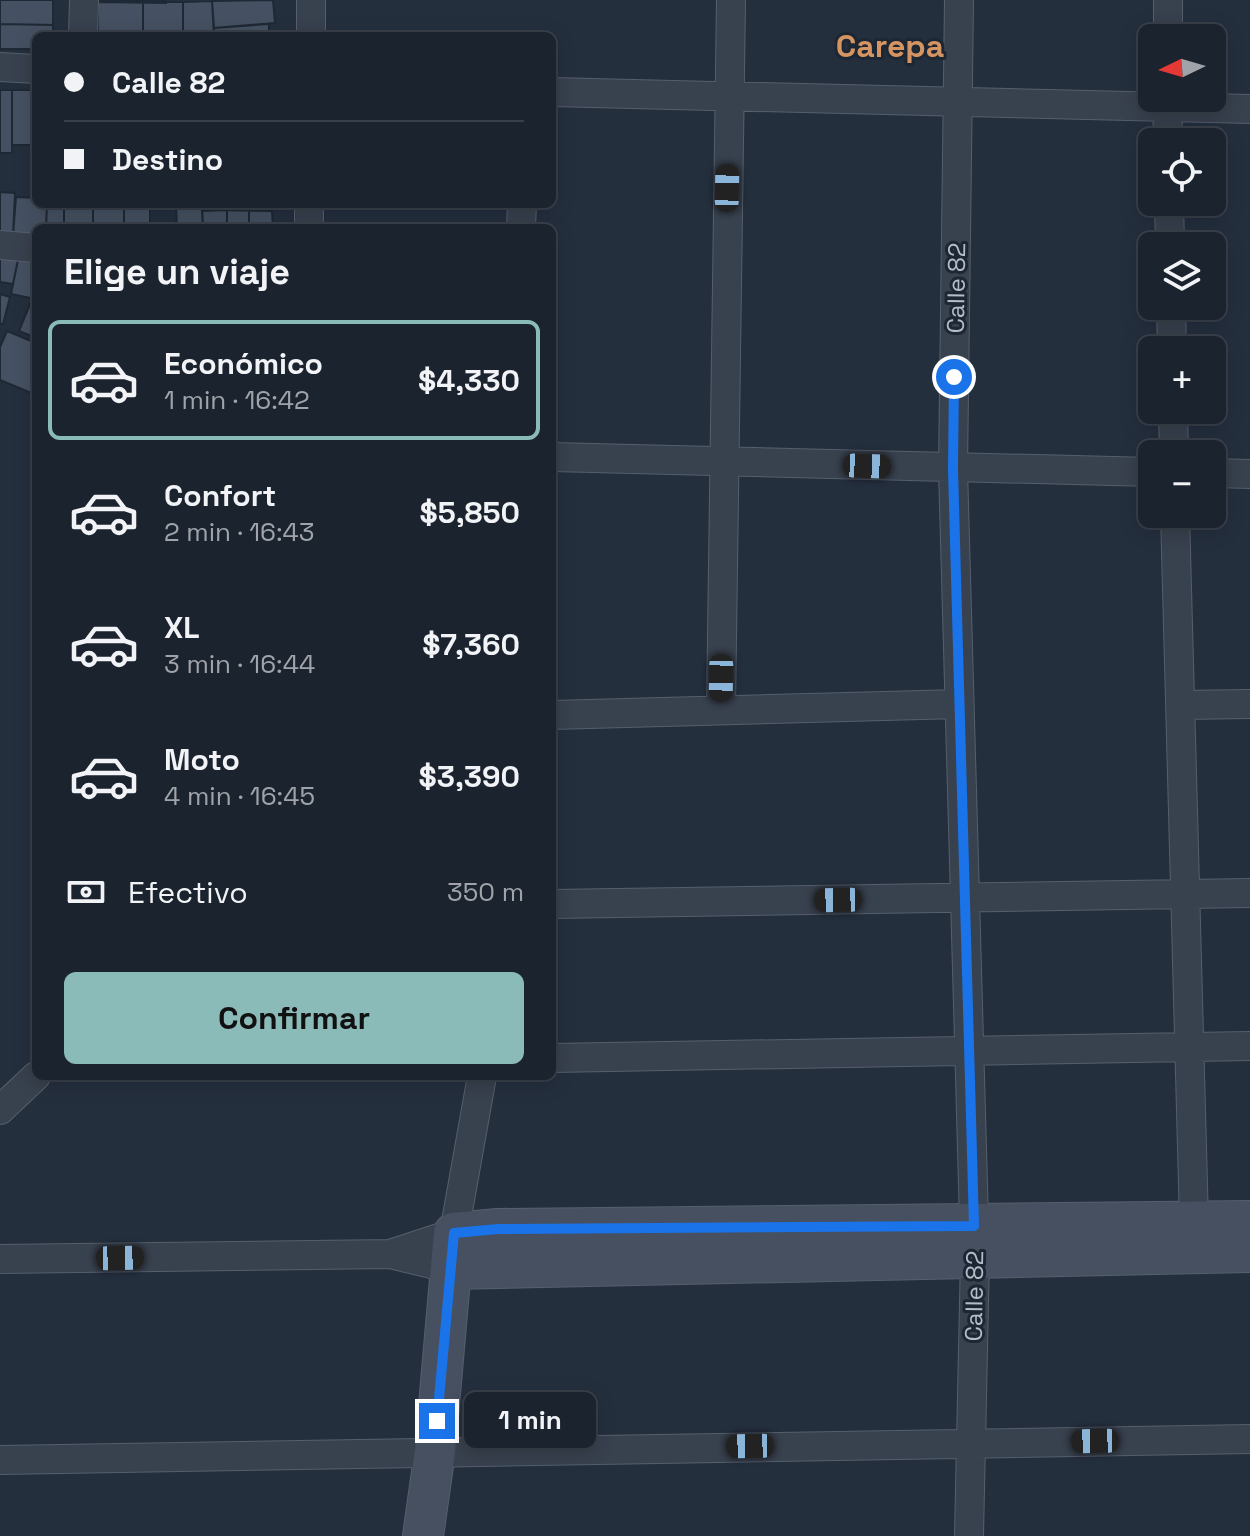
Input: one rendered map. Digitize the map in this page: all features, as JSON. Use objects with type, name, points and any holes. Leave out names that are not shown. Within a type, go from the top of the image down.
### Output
[{"type":"street","points":[[83,32],[84,0]]},
{"type":"street","points":[[311,0],[311,32]]},
{"type":"street","points":[[721,709],[731,0]]},
{"type":"street","name":"Calle 82","points":[[959,0],[953,469],[975,1241],[969,1536]]},
{"type":"street","points":[[1168,0],[1168,24]]},
{"type":"street","points":[[0,67],[32,69]]},
{"type":"street","points":[[556,92],[1138,102]]},
{"type":"street","points":[[1226,107],[1250,109]]},
{"type":"street","points":[[0,245],[32,248]]},
{"type":"street","points":[[556,457],[1138,472]]},
{"type":"street","points":[[1226,473],[1250,474]]},
{"type":"street","points":[[1175,528],[1194,1222]]},
{"type":"street","points":[[556,715],[959,704]]},
{"type":"street","points":[[1181,705],[1250,704]]},
{"type":"street","points":[[556,904],[1250,893]]},
{"type":"street","points":[[556,1058],[1250,1046]]},
{"type":"street","points":[[0,1110],[32,1080]]},
{"type":"street","points":[[423,1536],[435,1451],[453,1251],[481,1080]]},
{"type":"street","points":[[975,1241],[1194,1222],[1250,1221]]},
{"type":"street","points":[[0,1259],[975,1241],[1250,1252]]},
{"type":"street","points":[[0,1460],[1250,1439]]},
{"type":"building","points":[[0,0],[53,0],[53,25],[0,24]]},
{"type":"building","points":[[166,0],[166,3],[98,2]]},
{"type":"building","points":[[273,0],[275,23],[214,28],[212,1]]},
{"type":"building","points":[[212,1],[214,32],[183,32],[183,2]]},
{"type":"building","points":[[98,2],[143,2],[143,32],[98,31]]},
{"type":"building","points":[[143,2],[183,2],[183,32],[143,32]]},
{"type":"building","points":[[0,24],[53,25],[53,32],[32,32],[32,49],[0,49]]},
{"type":"building","points":[[269,24],[269,32],[214,32],[214,28]]},
{"type":"building","points":[[0,90],[12,90],[12,153],[0,153]]},
{"type":"building","points":[[12,90],[32,90],[32,145],[12,145]]},
{"type":"building","points":[[0,192],[15,193],[13,235],[0,234]]},
{"type":"building","points":[[16,197],[32,198],[32,208],[47,208],[46,224],[32,224],[32,236],[13,235]]},
{"type":"building","points":[[47,208],[64,208],[64,224],[46,224]]},
{"type":"building","points":[[64,208],[93,208],[93,224],[64,224]]},
{"type":"building","points":[[93,208],[124,208],[124,224],[93,224]]},
{"type":"building","points":[[124,208],[150,208],[150,224],[124,224]]},
{"type":"building","points":[[176,208],[202,208],[203,224],[177,224]]},
{"type":"building","points":[[216,208],[272,208],[272,211]]},
{"type":"building","points":[[227,210],[249,210],[249,224],[227,224]]},
{"type":"building","points":[[227,210],[227,224],[203,224],[202,211]]},
{"type":"building","points":[[249,210],[272,211],[273,224],[249,224]]},
{"type":"building","points":[[0,253],[19,255],[13,284],[0,282]]},
{"type":"building","points":[[19,255],[32,257],[32,298],[11,294]]},
{"type":"building","points":[[0,294],[10,297],[3,324],[0,324]]},
{"type":"building","points":[[32,299],[32,336],[19,331]]},
{"type":"building","points":[[7,331],[32,341],[32,393],[0,380],[0,347]]},
{"type":"district","name":"Carepa","points":[[890,46]]},
{"type":"route","points":[[437,1421],[454,1233],[498,1229],[974,1226],[953,469],[954,377]]}]
